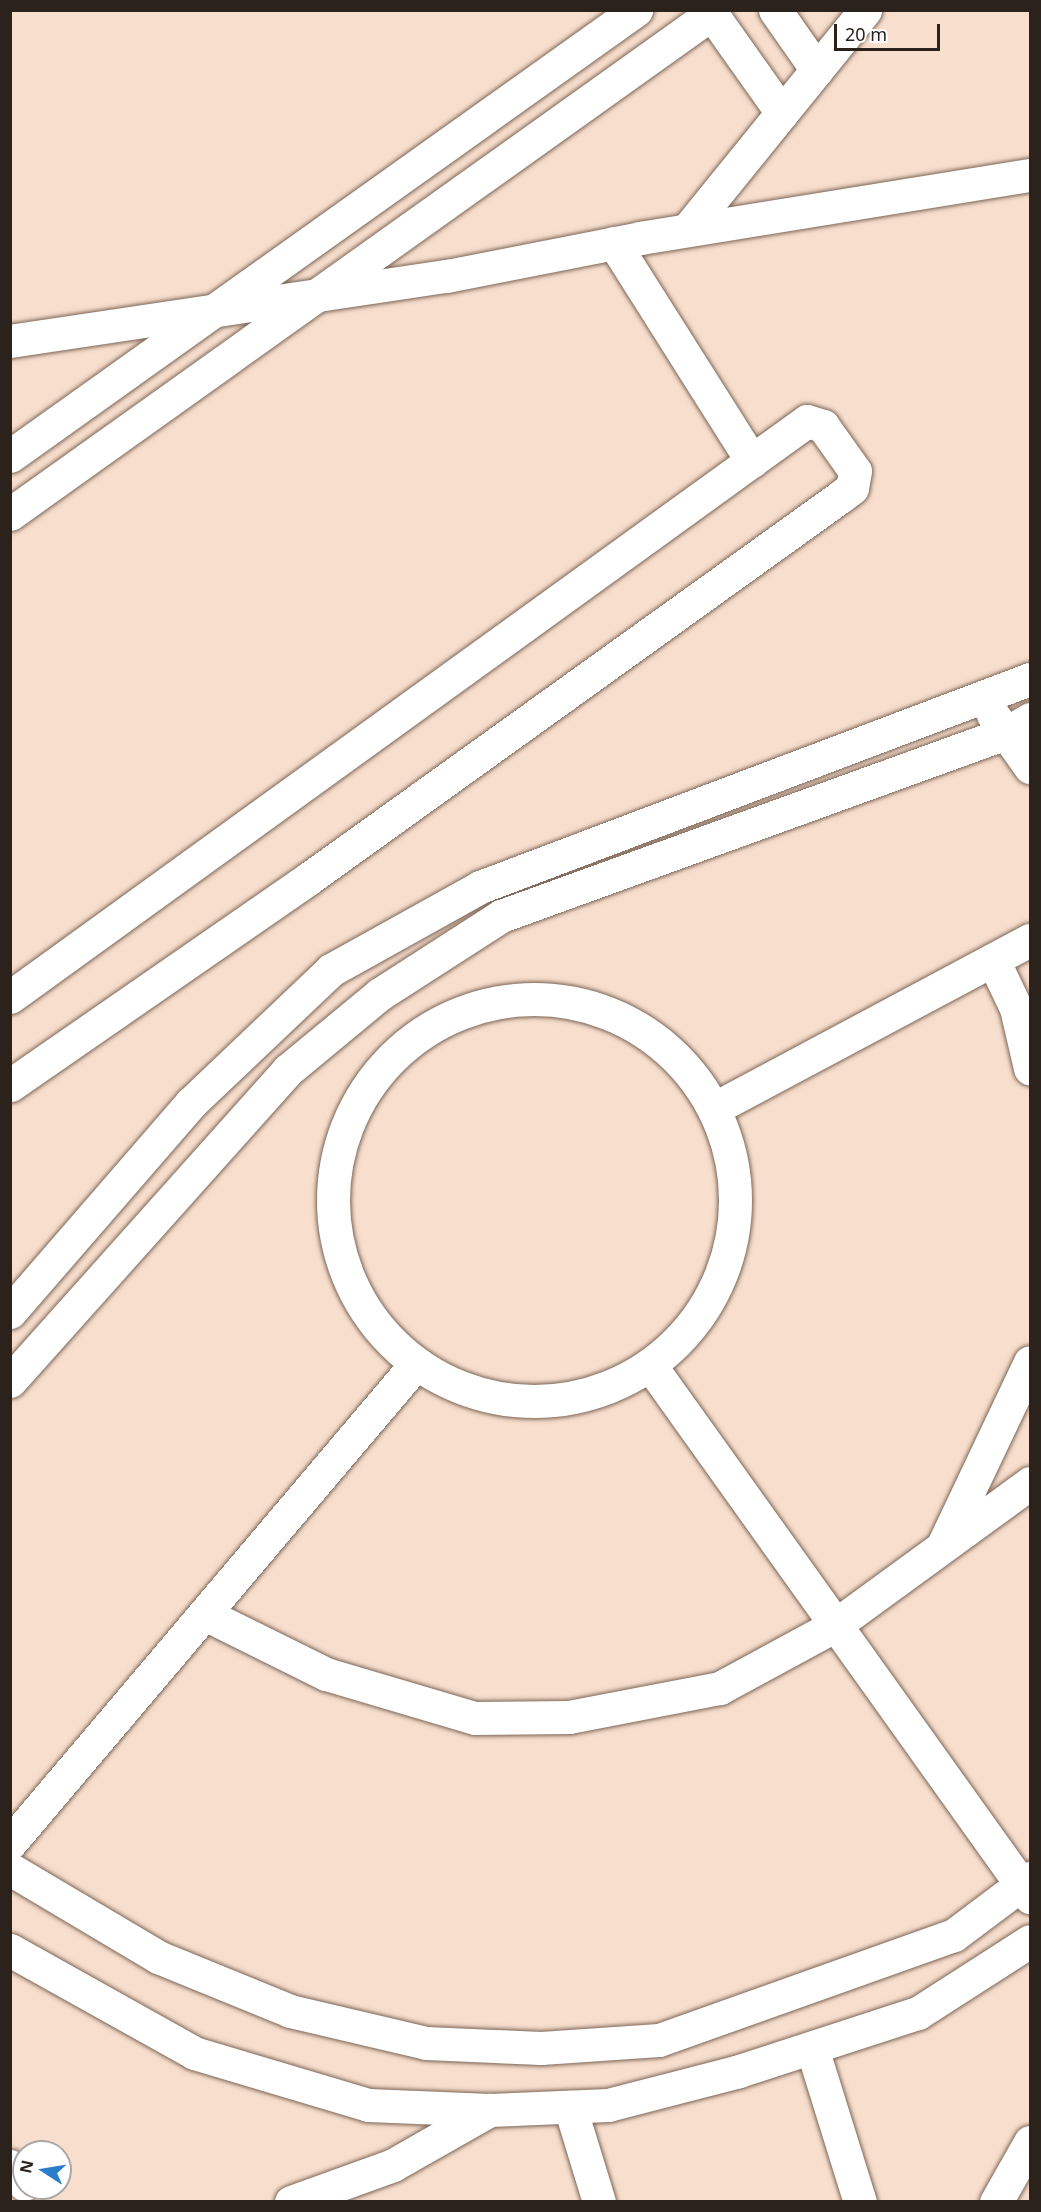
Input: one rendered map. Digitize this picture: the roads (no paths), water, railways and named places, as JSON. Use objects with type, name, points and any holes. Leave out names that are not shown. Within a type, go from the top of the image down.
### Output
[{"type":"street","points":[[10,456],[636,10]]},
{"type":"street","points":[[775,10],[817,70]]},
{"type":"street","points":[[687,230],[865,10]]},
{"type":"street","points":[[10,514],[320,294],[710,12],[782,113]]},
{"type":"street","points":[[10,341],[215,308],[447,276],[687,230],[1030,175]]},
{"type":"street","points":[[614,243],[752,461]]},
{"type":"street","points":[[10,997],[807,421],[824,426],[855,471],[852,488],[308,879],[10,1085]]},
{"type":"street","points":[[10,1312],[191,1102],[331,970],[480,886],[1030,679]]},
{"type":"street","points":[[980,698],[1018,726],[1030,767]]},
{"type":"street","points":[[10,1381],[288,1070],[380,994],[501,916],[1018,726]]},
{"type":"street","points":[[715,1108],[1030,940]]},
{"type":"street","points":[[993,960],[1016,1008],[1030,1068]]},
{"type":"street","points":[[513,996],[594,1004],[665,1044],[715,1108],[735,1172],[732,1239],[708,1302],[650,1365],[608,1389],[542,1403],[475,1395],[415,1365],[360,1305],[332,1228],[338,1147],[382,1066],[435,1021],[513,996]]},
{"type":"street","points":[[942,1548],[1030,1362]]},
{"type":"street","points":[[10,1843],[415,1365]]},
{"type":"street","points":[[10,1869],[158,1957],[290,2011],[426,2043],[541,2048],[659,2040],[954,1935],[1028,1887],[834,1626],[650,1365]]},
{"type":"street","points":[[205,1614],[326,1674],[476,1718],[569,1717],[720,1688],[834,1626],[1030,1483]]},
{"type":"street","points":[[10,1950],[194,2053],[368,2105],[490,2110],[608,2105],[812,2048],[918,2013],[1030,1941]]},
{"type":"street","points":[[812,2048],[860,2202]]},
{"type":"street","points":[[570,2107],[599,2202]]},
{"type":"street","points":[[291,2202],[393,2165],[490,2110]]},
{"type":"street","points":[[996,2202],[1030,2142]]}]
